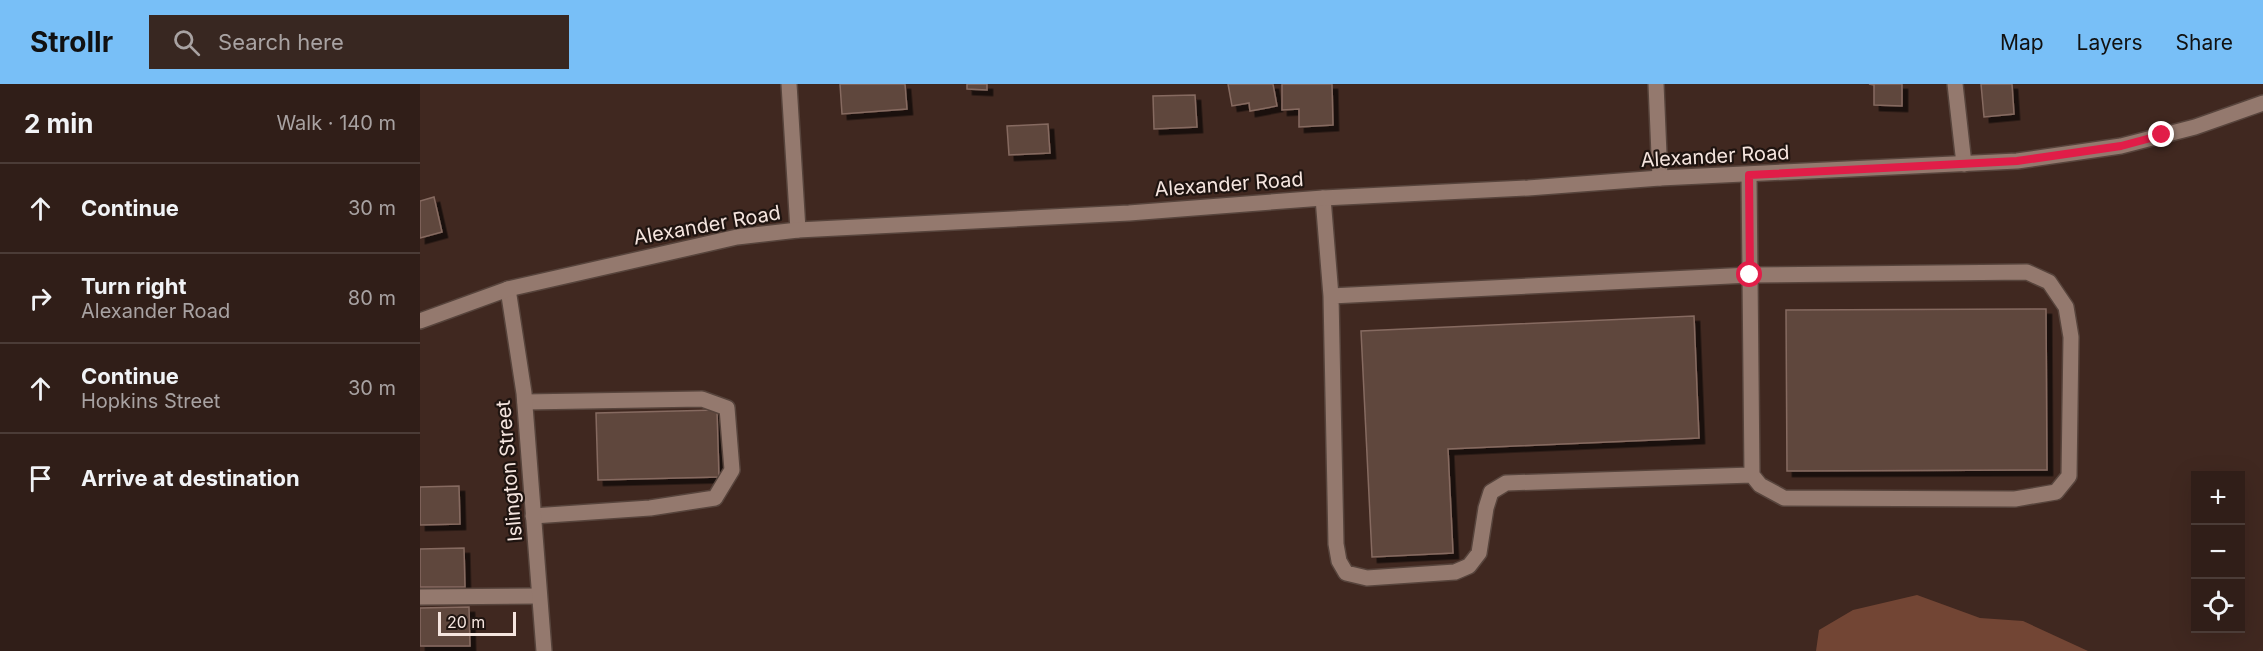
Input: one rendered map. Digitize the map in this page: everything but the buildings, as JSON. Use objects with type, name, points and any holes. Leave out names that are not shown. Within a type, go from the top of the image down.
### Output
[{"type":"street","points":[[789,84],[798,230]]},
{"type":"street","points":[[1656,84],[1660,178]]},
{"type":"street","points":[[1955,84],[1964,164]]},
{"type":"street","name":"Alexander Road","points":[[420,321],[508,289],[737,237],[798,230],[1129,213],[1323,198],[1528,188],[1660,178],[2017,161],[2121,146],[2195,127],[2263,103]]},
{"type":"street","points":[[1331,296],[1750,275],[2027,272],[2049,282],[2066,307],[2071,337],[2068,476],[2056,492],[2015,499],[1784,498],[1760,485],[1752,475],[1750,275],[1749,175]]},
{"type":"street","points":[[1323,198],[1331,296],[1336,544],[1339,561],[1346,573],[1368,578],[1455,572],[1469,566],[1479,553],[1486,508],[1491,492],[1506,483],[1752,475]]},
{"type":"street","name":"Islington Street","points":[[508,289],[525,402],[544,651]]},
{"type":"street","points":[[525,402],[702,399],[727,408],[732,470],[716,498],[650,508],[533,516]]},
{"type":"street","points":[[420,597],[540,596]]},
{"type":"shaded area","points":[[1917,595],[1980,618],[2023,621],[2088,651],[1816,651],[1819,630],[1853,610]]},
{"type":"route","points":[[1750,275],[1749,175],[2017,161],[2121,146],[2162,135]]}]
